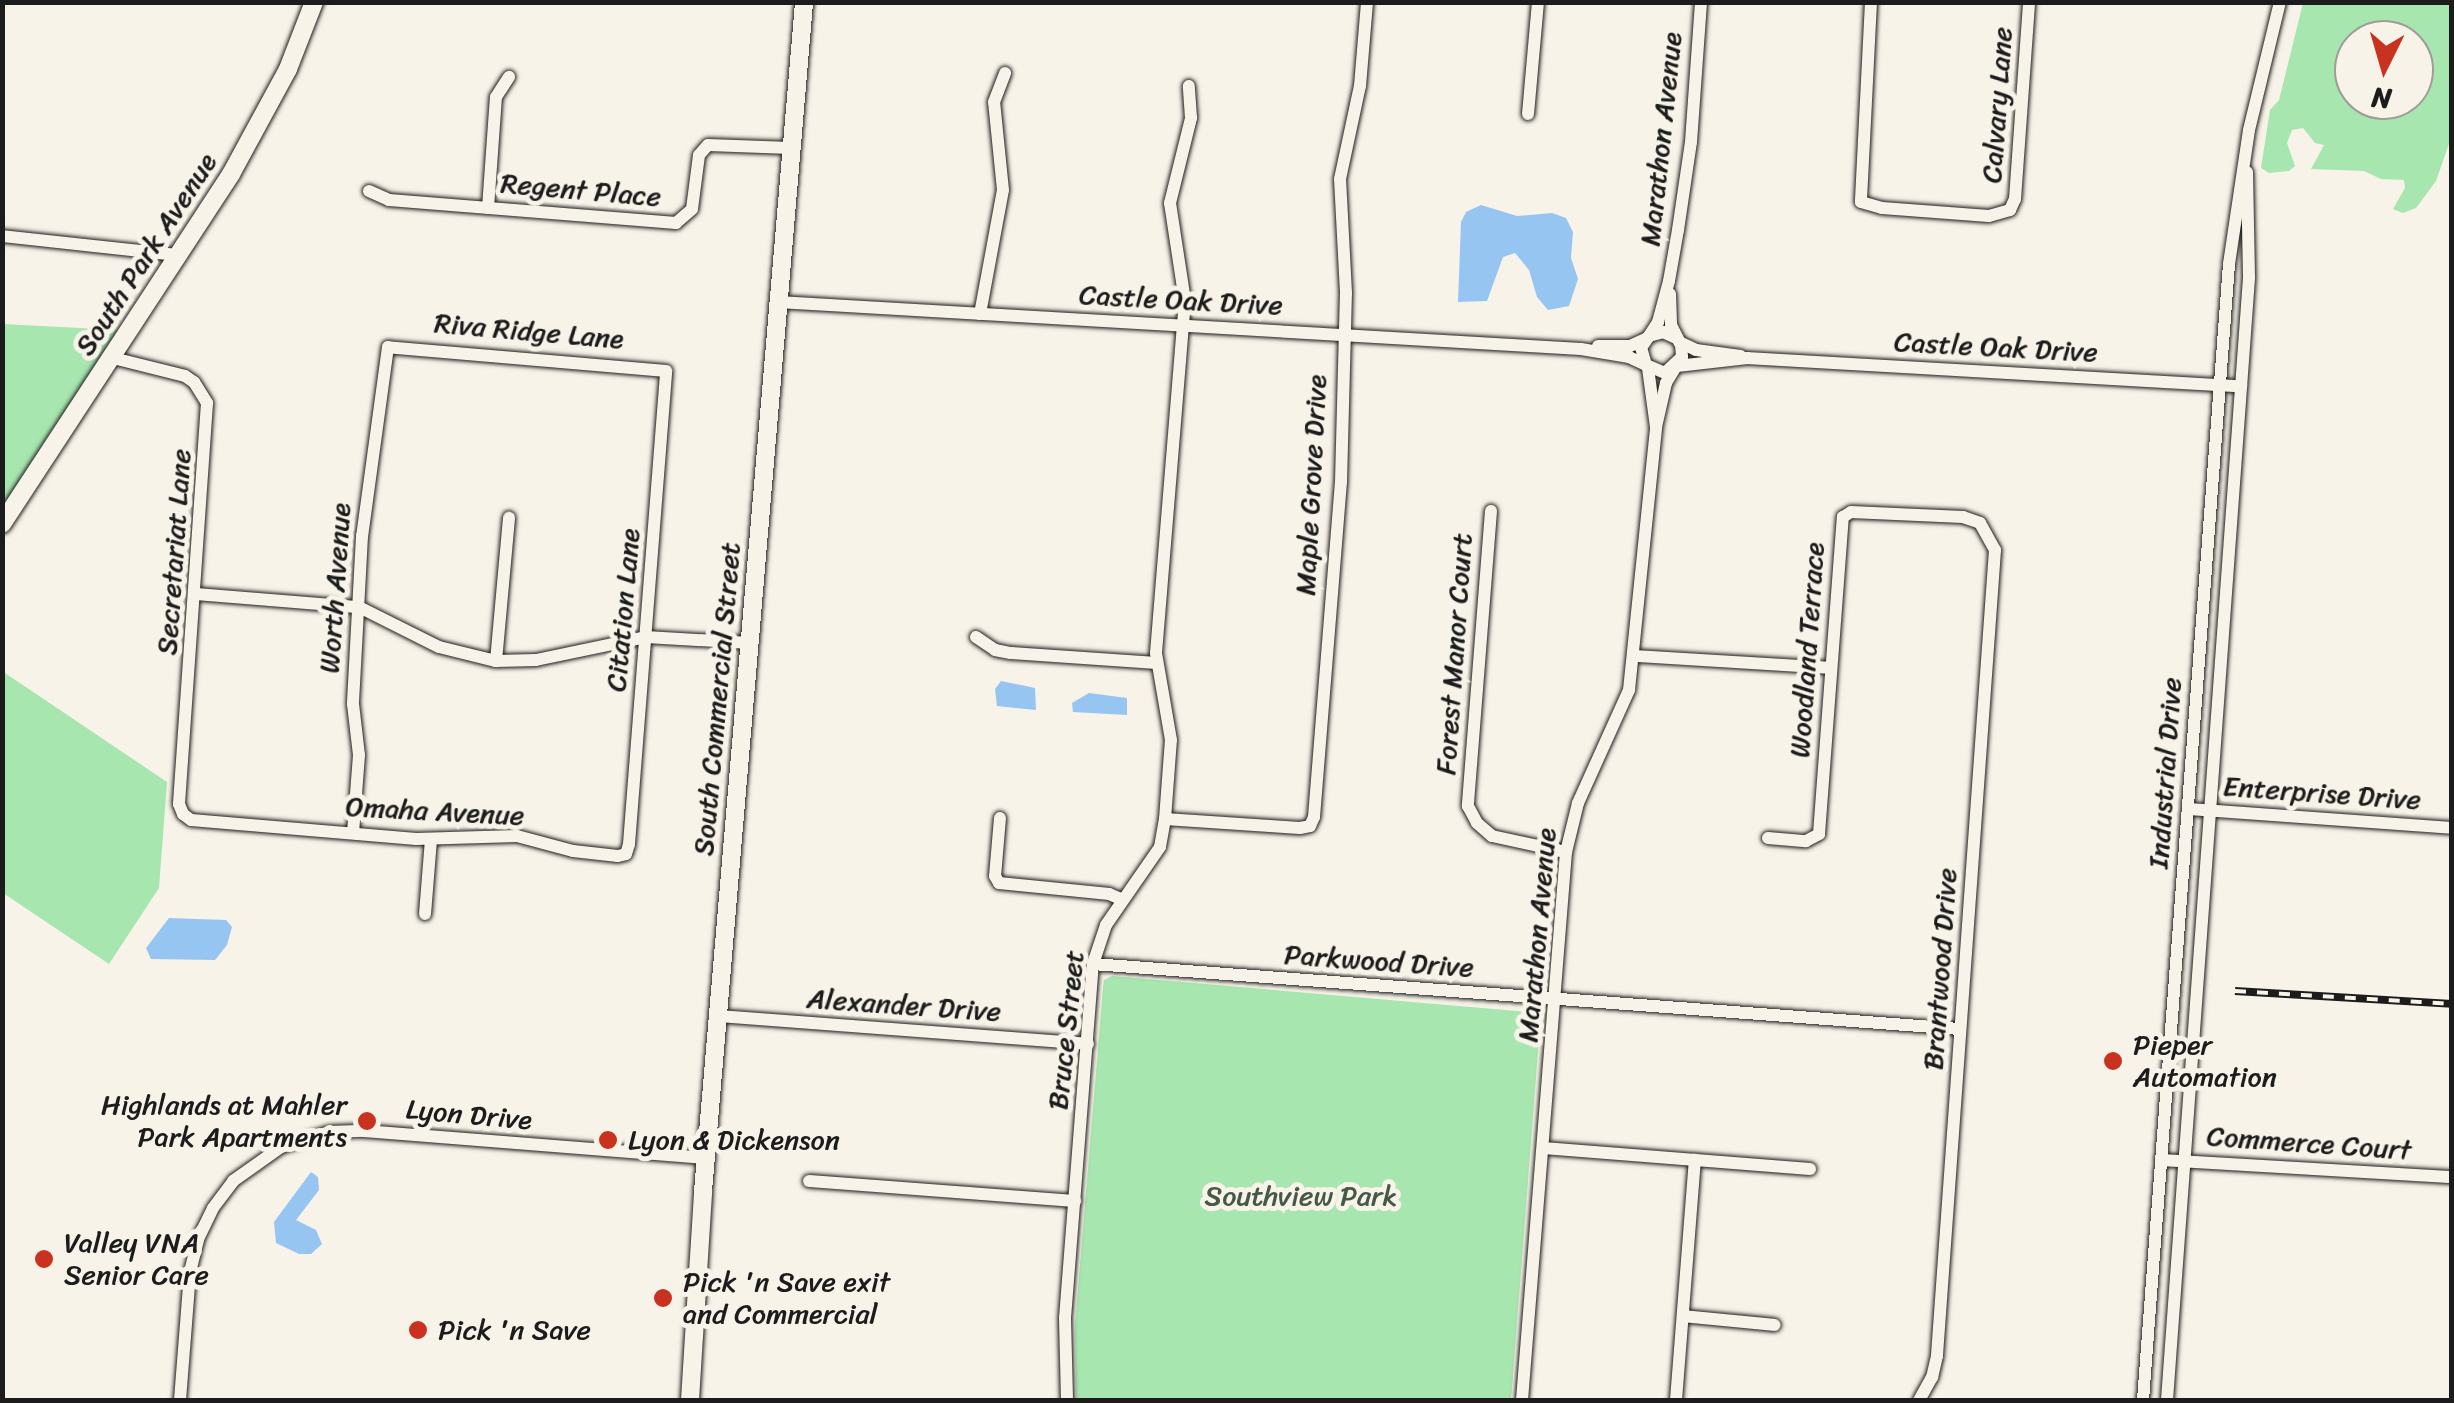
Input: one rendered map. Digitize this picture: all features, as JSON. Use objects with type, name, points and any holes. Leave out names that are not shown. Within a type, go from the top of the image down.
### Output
[{"type":"main road","name":"South Park Avenue","points":[[2,524],[113,358],[263,117],[314,2]]},
{"type":"main road","name":"South Commercial Street","points":[[690,1400],[706,1158],[804,2]]},
{"type":"street","name":"Maple Grove Drive","points":[[1166,819],[1300,828],[1313,822],[1341,482],[1344,334],[1340,179],[1360,86],[1367,2]]},
{"type":"street","points":[[1528,114],[1538,2]]},
{"type":"street","name":"Marathon Avenue","points":[[1648,337],[1658,322],[1669,282],[1690,142],[1701,2]]},
{"type":"street","name":"Calvary Lane","points":[[1871,2],[1861,202],[1882,208],[1990,216],[2010,210],[2016,188],[2030,2]]},
{"type":"street","name":"Industrial Drive","points":[[2143,1400],[2218,384],[2246,150],[2280,2]]},
{"type":"street","points":[[980,314],[1003,190],[994,102],[1005,73]]},
{"type":"street","points":[[488,208],[496,98],[509,77]]},
{"type":"street","name":"Bruce Street","points":[[1067,1400],[1066,1318],[1093,964],[1106,926],[1160,847],[1166,819],[1170,740],[1157,663],[1185,292],[1170,202],[1190,118],[1189,86]]},
{"type":"street","name":"Regent Place","points":[[370,191],[389,200],[676,223],[692,209],[699,155],[708,145],[791,148]]},
{"type":"street","name":"Industrial Drive","points":[[2167,1400],[2249,268],[2246,150]]},
{"type":"street","points":[[2,236],[178,256]]},
{"type":"street","name":"Marathon Avenue","points":[[1669,282],[1671,325],[1678,340]]},
{"type":"street","name":"Castle Oak Drive","points":[[778,302],[1581,348],[1630,346],[1648,337]]},
{"type":"street","points":[[1663,332],[1678,340],[1682,354],[1676,367],[1661,373],[1647,367],[1641,352],[1648,337],[1663,332]]},
{"type":"street","name":"Castle Oak Drive","points":[[1678,340],[1694,350],[1748,358],[2241,386]]},
{"type":"street","name":"Riva Ridge Lane","points":[[388,347],[666,371]]},
{"type":"street","name":"Worth Avenue","points":[[353,833],[359,755],[353,704],[365,507],[388,347]]},
{"type":"street","name":"Castle Oak Drive","points":[[1581,348],[1629,357],[1647,367]]},
{"type":"street","name":"Secretariat Lane","points":[[113,358],[185,376],[194,382],[207,404],[179,804],[183,814]]},
{"type":"street","name":"Castle Oak Drive","points":[[1676,367],[1748,358]]},
{"type":"street","name":"Marathon Avenue","points":[[1647,367],[1656,427]]},
{"type":"street","name":"Marathon Avenue","points":[[1522,1400],[1566,852],[1578,802],[1622,711],[1636,656],[1656,427],[1666,383],[1676,367]]},
{"type":"street","name":"Citation Lane","points":[[626,854],[666,371]]},
{"type":"street","name":"Forest Manor Court","points":[[1490,511],[1468,806],[1477,824],[1492,836],[1566,852]]},
{"type":"street","name":"Woodland Terrace","points":[[1768,838],[1806,841],[1818,834],[1841,523],[1846,514],[1962,517],[1980,523],[1992,538]]},
{"type":"street","points":[[496,660],[509,518]]},
{"type":"street","name":"Brantwood Drive","points":[[1919,1400],[1932,1376],[1936,1356],[1995,550],[1992,538]]},
{"type":"street","points":[[196,594],[359,607],[440,647],[496,660],[536,660],[646,637],[750,644]]},
{"type":"street","points":[[976,637],[995,650],[1011,654],[1157,663]]},
{"type":"street","points":[[1636,656],[1832,668]]},
{"type":"street","name":"Enterprise Drive","points":[[2188,809],[2452,828]]},
{"type":"street","name":"Omaha Avenue","points":[[183,814],[191,820],[431,840],[491,834],[573,851],[626,854]]},
{"type":"street","points":[[1000,818],[996,876],[999,883],[1122,900]]},
{"type":"street","points":[[425,914],[431,840]]},
{"type":"street","name":"Parkwood Drive","points":[[1093,964],[1960,1028]]},
{"type":"street","name":"Alexander Drive","points":[[718,1016],[1088,1044]]},
{"type":"street","name":"Lyon Drive","points":[[180,1400],[190,1272],[198,1239],[234,1181],[282,1146],[330,1132],[364,1131],[706,1158]]},
{"type":"street","points":[[1543,1148],[1810,1169]]},
{"type":"street","points":[[1676,1400],[1695,1160]]},
{"type":"street","name":"Commerce Court","points":[[2163,1160],[2452,1177]]},
{"type":"street","points":[[808,1181],[1074,1202]]},
{"type":"street","points":[[1683,1316],[1775,1324]]},
{"type":"green space","points":[[2303,3],[2451,3],[2451,138],[2436,181],[2416,208],[2403,213],[2393,209],[2405,188],[2404,180],[2381,179],[2364,171],[2311,169],[2324,145],[2315,143],[2303,128],[2292,130],[2287,143],[2295,166],[2289,171],[2269,173],[2261,168],[2270,110],[2279,100]]},
{"type":"green space","points":[[3,324],[119,330],[3,506]]},
{"type":"green space","points":[[2,671],[167,782],[159,888],[109,964],[3,893]]},
{"type":"green space","name":"Southview Park","points":[[1112,976],[1541,1013],[1511,1400],[1076,1400],[1075,1325],[1103,988],[1104,980]]},
{"type":"water","points":[[1481,205],[1517,216],[1552,213],[1566,218],[1573,232],[1571,258],[1578,279],[1569,306],[1548,310],[1537,297],[1529,270],[1515,253],[1503,257],[1487,301],[1458,302],[1461,222],[1466,212]]},
{"type":"water","points":[[1001,681],[1035,688],[1036,710],[997,706],[995,689]]},
{"type":"water","points":[[1089,693],[1127,698],[1127,715],[1073,712],[1072,703]]},
{"type":"water","points":[[169,918],[226,920],[232,927],[227,945],[215,960],[151,959],[146,948]]},
{"type":"water","points":[[311,1172],[318,1177],[319,1190],[296,1220],[316,1230],[322,1244],[311,1254],[299,1254],[276,1243],[274,1222]]},
{"type":"railway","points":[[2235,991],[2452,1004]]},
{"type":"place","name":"Pieper Automation","points":[[2113,1061]]},
{"type":"place","name":"Highlands at Mahler Park Apartments","points":[[367,1121]]},
{"type":"place","name":"Lyon & Dickenson","points":[[608,1140]]},
{"type":"place","name":"Valley VNA Senior Care","points":[[44,1259]]},
{"type":"place","name":"Pick 'n Save exit and Commercial","points":[[663,1298]]},
{"type":"place","name":"Pick 'n Save","points":[[418,1330]]}]
